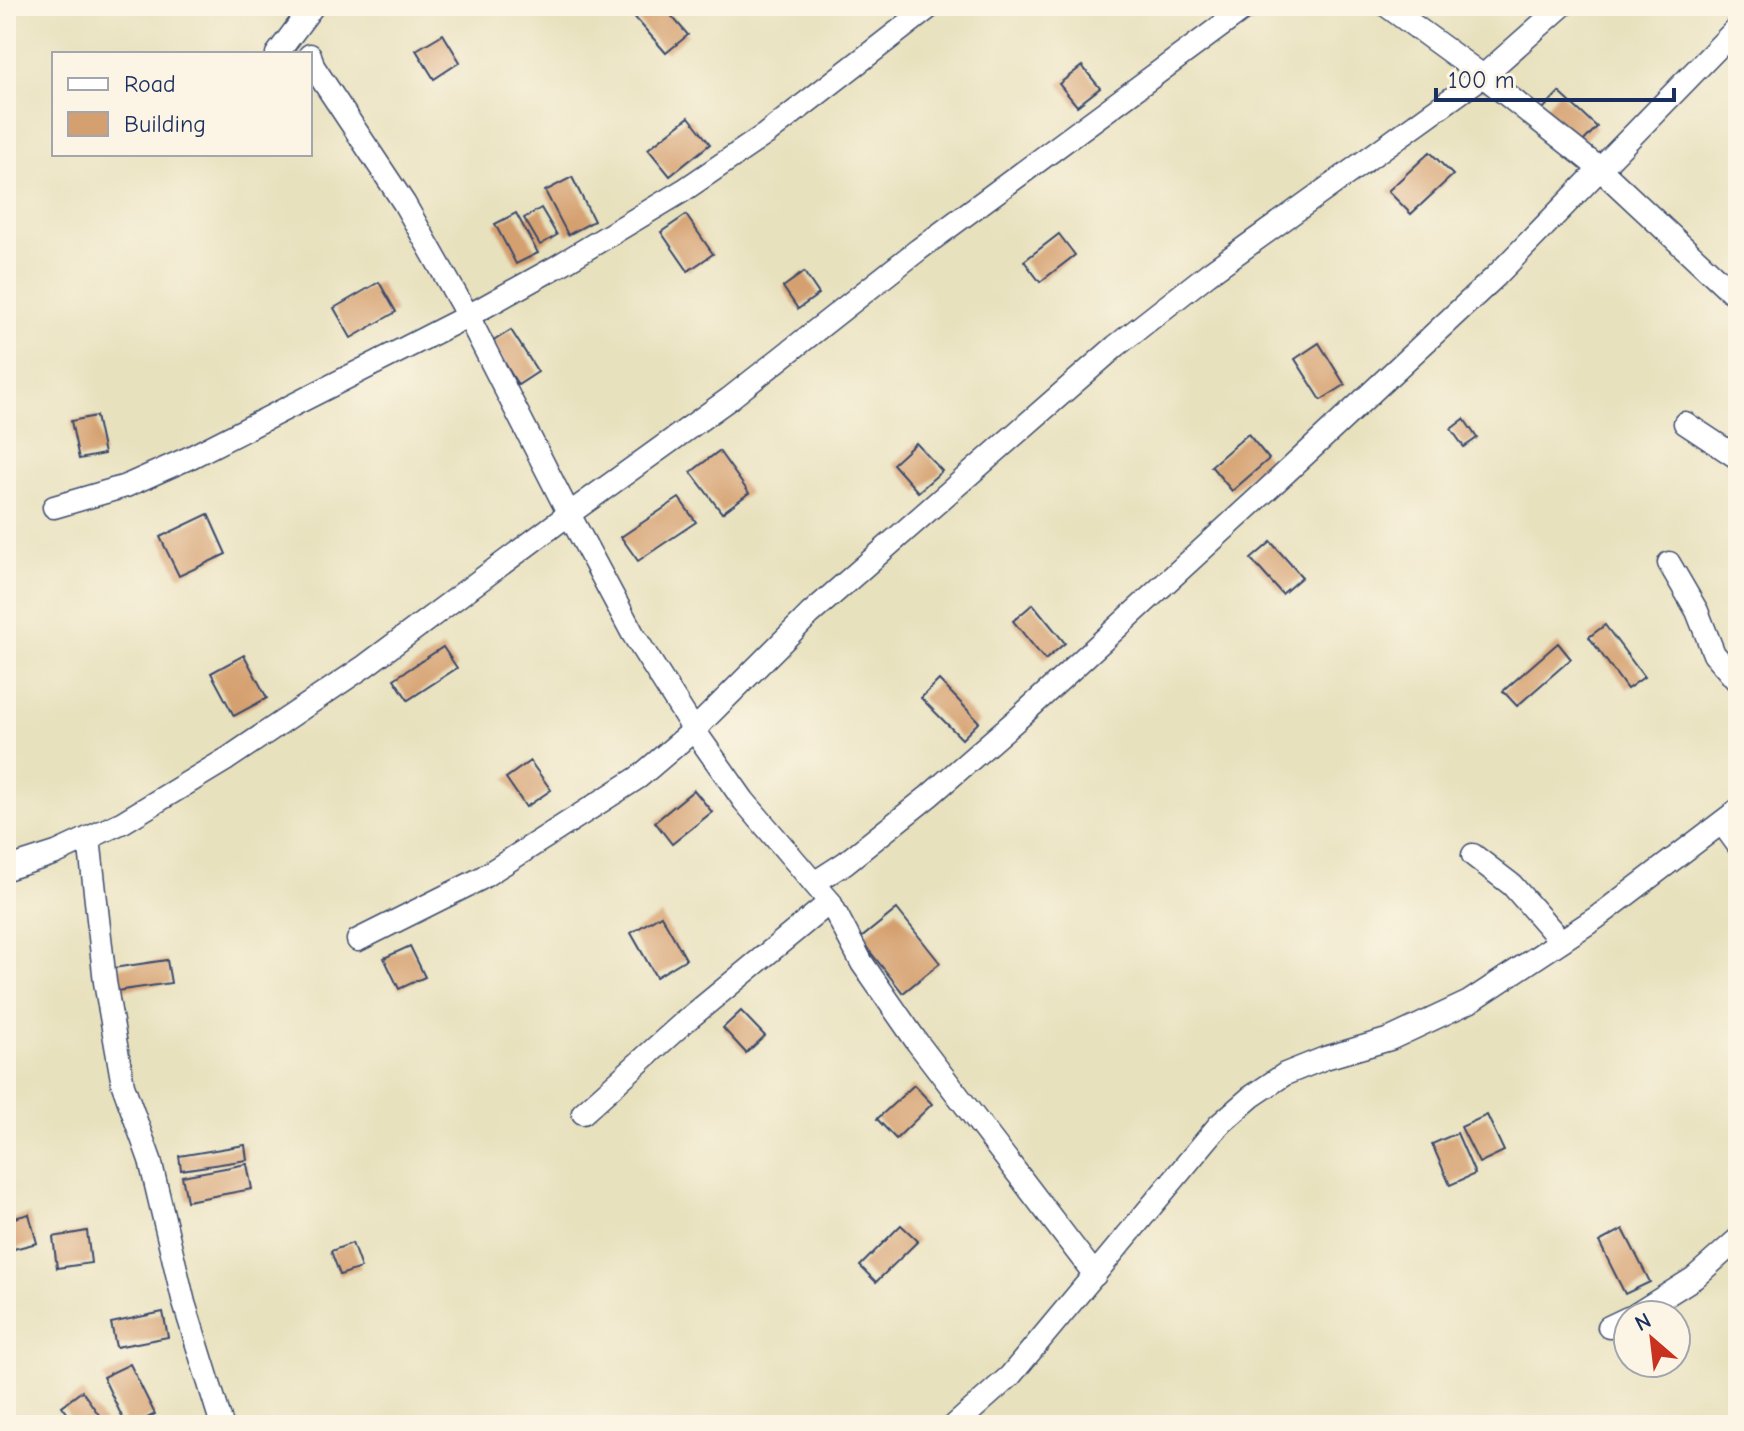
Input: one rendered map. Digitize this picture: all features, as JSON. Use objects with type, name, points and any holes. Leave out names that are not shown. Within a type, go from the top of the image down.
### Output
[{"type":"street","points":[[54,507],[126,486],[191,457],[468,316],[558,266],[684,190],[766,134],[931,6]]},
{"type":"street","points":[[6,869],[56,853],[123,822],[227,759],[365,666],[729,399],[918,250],[1248,6]]},
{"type":"street","points":[[1387,6],[1483,76],[1600,169],[1738,298]]},
{"type":"street","points":[[358,940],[480,879],[639,777],[694,730],[810,614],[1116,346],[1208,274],[1483,76],[1562,6]]},
{"type":"street","points":[[284,52],[307,15]]},
{"type":"street","points":[[307,15],[310,52]]},
{"type":"street","points":[[814,883],[845,863],[929,796],[1022,715],[1484,288],[1738,27]]},
{"type":"street","points":[[312,62],[404,203],[468,316],[633,634],[694,730],[744,801],[830,902],[862,963],[917,1042],[1095,1275]]},
{"type":"street","points":[[1685,423],[1738,458]]},
{"type":"street","points":[[1669,563],[1697,611],[1714,654],[1738,682]]},
{"type":"street","points":[[955,1425],[1010,1376],[1219,1125],[1251,1097],[1285,1074],[1325,1058],[1390,1039],[1453,1011],[1596,918],[1730,816],[1738,845]]},
{"type":"street","points":[[89,838],[105,982],[123,1085],[150,1160],[184,1303],[222,1425]]},
{"type":"street","points":[[1473,855],[1512,885],[1561,941]]},
{"type":"street","points":[[583,1113],[682,1024],[830,902]]},
{"type":"street","points":[[1661,1299],[1694,1278],[1738,1239]]},
{"type":"building","points":[[625,6],[663,6],[688,35],[666,53]]},
{"type":"building","points":[[443,34],[460,62],[434,79],[416,50]]},
{"type":"building","points":[[1082,66],[1100,88],[1077,106],[1059,84]]},
{"type":"building","points":[[1559,92],[1597,127],[1579,146],[1541,111]]},
{"type":"building","points":[[689,117],[710,144],[670,176],[648,149]]},
{"type":"building","points":[[1430,152],[1453,175],[1411,214],[1388,191]]},
{"type":"building","points":[[572,177],[594,221],[568,235],[545,191]]},
{"type":"building","points":[[541,208],[557,235],[540,245],[524,218]]},
{"type":"building","points":[[516,213],[538,253],[516,264],[495,224]]},
{"type":"building","points":[[686,215],[713,254],[688,271],[661,232]]},
{"type":"building","points":[[1059,234],[1075,255],[1040,282],[1024,261]]},
{"type":"building","points":[[804,272],[819,294],[798,309],[783,287]]},
{"type":"building","points":[[379,282],[396,312],[351,338],[334,308]]},
{"type":"building","points":[[511,330],[538,372],[518,385],[492,342]]},
{"type":"building","points":[[1319,343],[1345,385],[1321,400],[1295,359]]},
{"type":"building","points":[[96,416],[104,454],[79,459],[71,421]]},
{"type":"building","points":[[1464,419],[1477,438],[1464,447],[1451,429]]},
{"type":"building","points":[[1248,434],[1269,459],[1232,491],[1211,466]]},
{"type":"building","points":[[916,443],[942,471],[918,492],[893,464]]},
{"type":"building","points":[[719,451],[749,493],[722,513],[691,472]]},
{"type":"building","points":[[679,498],[696,522],[638,561],[621,537]]},
{"type":"building","points":[[208,514],[226,554],[179,576],[160,537]]},
{"type":"building","points":[[1271,542],[1302,577],[1282,594],[1251,559]]},
{"type":"building","points":[[1033,604],[1065,643],[1045,660],[1013,621]]},
{"type":"building","points":[[1605,625],[1644,677],[1627,689],[1589,637]]},
{"type":"building","points":[[1558,643],[1571,659],[1517,706],[1503,691]]},
{"type":"building","points":[[443,647],[457,668],[408,700],[394,679]]},
{"type":"building","points":[[244,655],[267,698],[234,716],[211,673]]},
{"type":"building","points":[[939,680],[979,722],[962,739],[921,698]]},
{"type":"building","points":[[530,761],[551,790],[526,807],[506,778]]},
{"type":"building","points":[[694,790],[712,812],[672,844],[655,822]]},
{"type":"building","points":[[897,909],[940,963],[903,993],[860,939]]},
{"type":"building","points":[[661,915],[686,959],[656,977],[631,933]]},
{"type":"building","points":[[410,946],[425,977],[399,989],[384,958]]},
{"type":"building","points":[[167,960],[171,983],[116,991],[113,968]]},
{"type":"building","points":[[741,1011],[765,1036],[746,1053],[723,1028]]},
{"type":"building","points":[[914,1085],[932,1104],[896,1139],[877,1119]]},
{"type":"building","points":[[1487,1115],[1504,1151],[1479,1163],[1461,1127]]},
{"type":"building","points":[[1457,1133],[1475,1174],[1450,1185],[1432,1144]]},
{"type":"building","points":[[245,1145],[247,1160],[181,1170],[179,1156]]},
{"type":"building","points":[[247,1164],[252,1189],[187,1201],[182,1176]]},
{"type":"building","points":[[29,1214],[37,1243],[14,1249],[7,1220]]},
{"type":"building","points":[[901,1225],[918,1241],[876,1282],[860,1266]]},
{"type":"building","points":[[1623,1229],[1650,1282],[1625,1294],[1599,1242]]},
{"type":"building","points":[[87,1231],[91,1263],[57,1268],[53,1237]]},
{"type":"building","points":[[352,1243],[361,1268],[340,1275],[331,1251]]},
{"type":"building","points":[[163,1312],[168,1337],[116,1347],[111,1323]]},
{"type":"building","points":[[130,1364],[155,1414],[134,1425],[126,1425],[103,1377]]},
{"type":"building","points":[[82,1391],[104,1422],[99,1425],[76,1425],[62,1406]]}]
